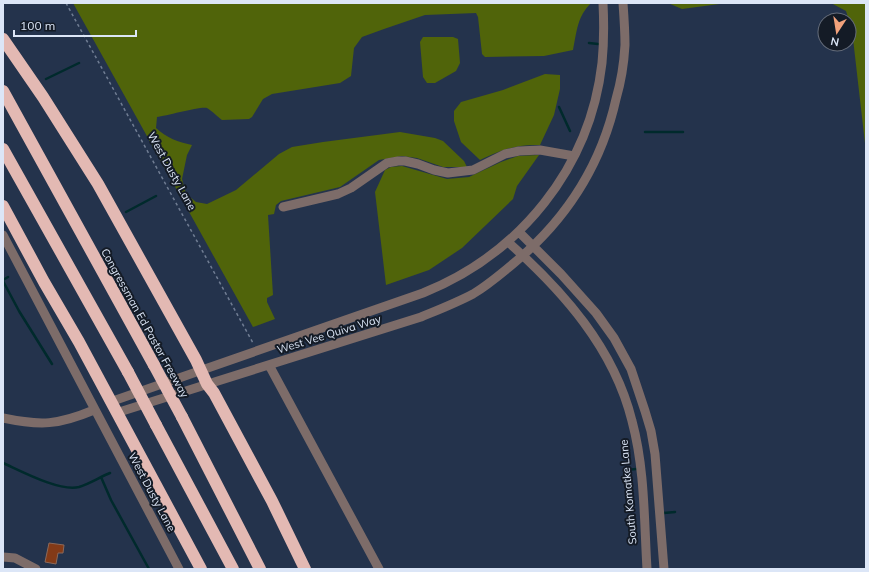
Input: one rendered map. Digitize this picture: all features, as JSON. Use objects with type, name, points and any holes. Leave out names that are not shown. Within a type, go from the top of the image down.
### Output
[{"type":"highway","points":[[3,39],[47,103],[98,184],[192,353],[206,384],[214,394],[272,501],[305,569]]},
{"type":"highway","name":"Congressman Ed Pastor Freeway","points":[[3,90],[182,417],[260,569]]},
{"type":"highway","points":[[3,149],[128,372],[233,569]]},
{"type":"highway","points":[[3,206],[44,282],[79,342],[116,414],[201,569]]},
{"type":"street","points":[[508,242],[520,232],[547,200],[574,156],[589,121],[598,84],[603,45],[603,3]]},
{"type":"street","points":[[533,246],[549,230],[576,194],[586,179],[602,144],[615,107],[623,68],[625,46],[623,3]]},
{"type":"street","points":[[283,206],[338,194],[351,188],[388,163],[398,161],[418,164],[448,173],[473,170],[505,154],[519,151],[540,150],[574,156]]},
{"type":"street","points":[[520,232],[596,314],[614,338],[630,369],[651,431],[655,459],[664,569]]},
{"type":"street","name":"West Dusty Lane","points":[[3,235],[179,569]]},
{"type":"street","name":"West Vee Quiva Way","points":[[110,402],[256,350],[415,297],[440,287],[460,277],[508,242]]},
{"type":"street","name":"South Komatke Lane","points":[[508,242],[582,318],[604,353],[618,381],[626,400],[632,421],[640,462],[647,569]]},
{"type":"street","name":"West Vee Quiva Way","points":[[116,414],[206,384],[421,317],[448,306],[487,285],[533,246]]},
{"type":"street","points":[[269,365],[379,569]]},
{"type":"street","points":[[3,418],[28,423],[47,424],[79,416],[94,410]]},
{"type":"street","points":[[3,557],[15,558],[36,569]]},
{"type":"path","name":"West Dusty Lane","points":[[66,3],[256,350]]},
{"type":"green space","points":[[73,3],[591,3],[586,8],[580,19],[573,50],[544,56],[485,57],[482,54],[478,17],[476,13],[425,15],[362,37],[354,48],[351,76],[340,83],[272,94],[263,99],[252,117],[249,119],[222,120],[207,108],[157,117],[156,128],[173,139],[192,145],[187,155],[182,179],[186,194],[196,202],[207,204],[236,190],[279,154],[292,147],[323,142],[400,132],[435,138],[443,141],[464,161],[467,167],[443,167],[417,158],[402,156],[379,160],[340,187],[281,201],[276,205],[274,214],[268,215],[273,295],[267,298],[267,302],[275,319],[253,327]]},
{"type":"green space","points":[[668,3],[727,3],[682,9]]},
{"type":"green space","points":[[831,3],[866,3],[866,152],[855,52],[857,52],[857,12],[846,11]]},
{"type":"green space","points":[[423,37],[453,37],[458,39],[460,63],[456,71],[435,83],[427,83],[423,77],[420,42]]},
{"type":"green space","points":[[545,74],[560,75],[560,89],[554,115],[540,145],[509,148],[480,160],[461,142],[454,121],[454,111],[461,102],[503,90]]},
{"type":"green space","points":[[539,155],[517,186],[513,199],[462,248],[429,270],[386,285],[375,192],[385,170],[391,167],[402,166],[447,179],[469,177],[518,156]]},
{"type":"building","points":[[49,543],[64,545],[63,553],[58,553],[56,564],[45,562]]},
{"type":"waterway","points":[[589,43],[598,44]]},
{"type":"waterway","points":[[46,79],[79,63]]},
{"type":"waterway","points":[[559,107],[570,131]]},
{"type":"waterway","points":[[645,132],[683,132]]},
{"type":"waterway","points":[[126,212],[156,196]]},
{"type":"waterway","points":[[3,280],[8,277]]},
{"type":"waterway","points":[[3,281],[19,311],[52,364]]},
{"type":"waterway","points":[[3,463],[51,484],[71,488],[83,486],[110,473]]},
{"type":"waterway","points":[[626,470],[636,469]]},
{"type":"waterway","points":[[101,477],[111,500],[149,569]]},
{"type":"waterway","points":[[664,513],[675,512]]}]
